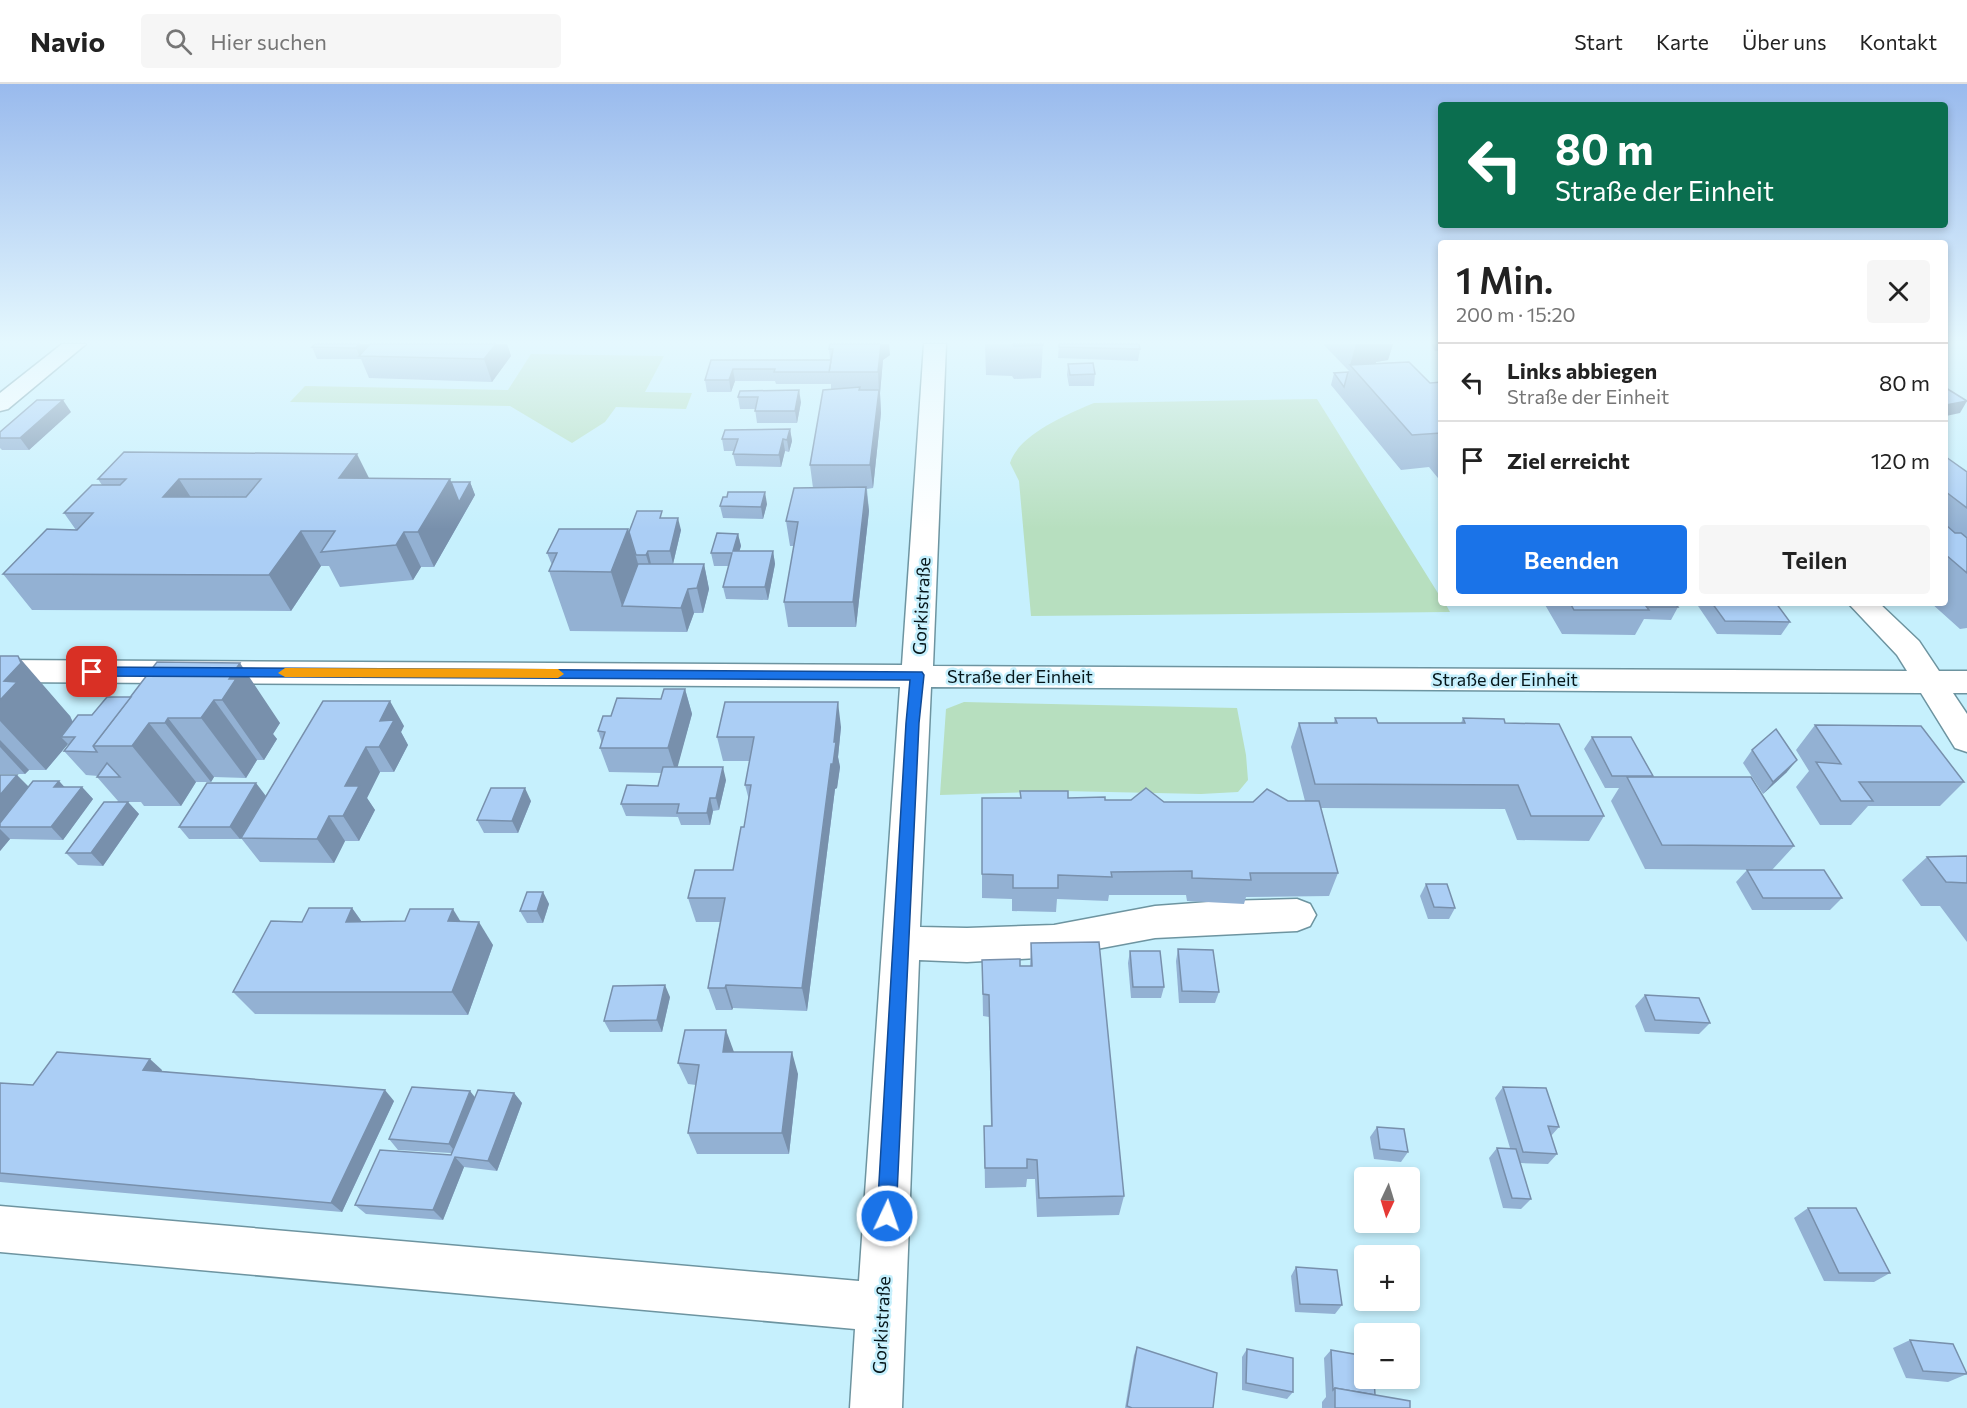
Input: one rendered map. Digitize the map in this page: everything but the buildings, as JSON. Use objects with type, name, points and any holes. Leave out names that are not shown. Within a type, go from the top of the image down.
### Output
[{"type":"street","name":"Gorkistraße","points":[[876,1408],[912,723],[917,675],[932,406]]},
{"type":"street","points":[[1865,606],[1908,648],[1967,740]]},
{"type":"street","name":"Straße der Einheit","points":[[0,671],[1967,682]]},
{"type":"street","points":[[901,943],[967,945],[1054,941],[1155,922],[1297,915]]},
{"type":"street","points":[[0,1229],[882,1307]]},
{"type":"green space","points":[[498,406],[687,406],[686,409],[616,407],[605,422],[572,443],[510,406]]},
{"type":"green space","points":[[1088,406],[1321,406],[1438,593],[1438,606],[1447,606],[1450,612],[1031,616],[1019,481],[1010,463],[1023,443],[1058,419]]},
{"type":"green space","points":[[964,702],[1237,708],[1248,780],[1238,792],[1201,794],[1062,791],[940,795],[946,709]]},
{"type":"slow traffic","points":[[285,673],[558,674]]},
{"type":"route","points":[[92,672],[917,675],[912,723],[887,1216]]}]
